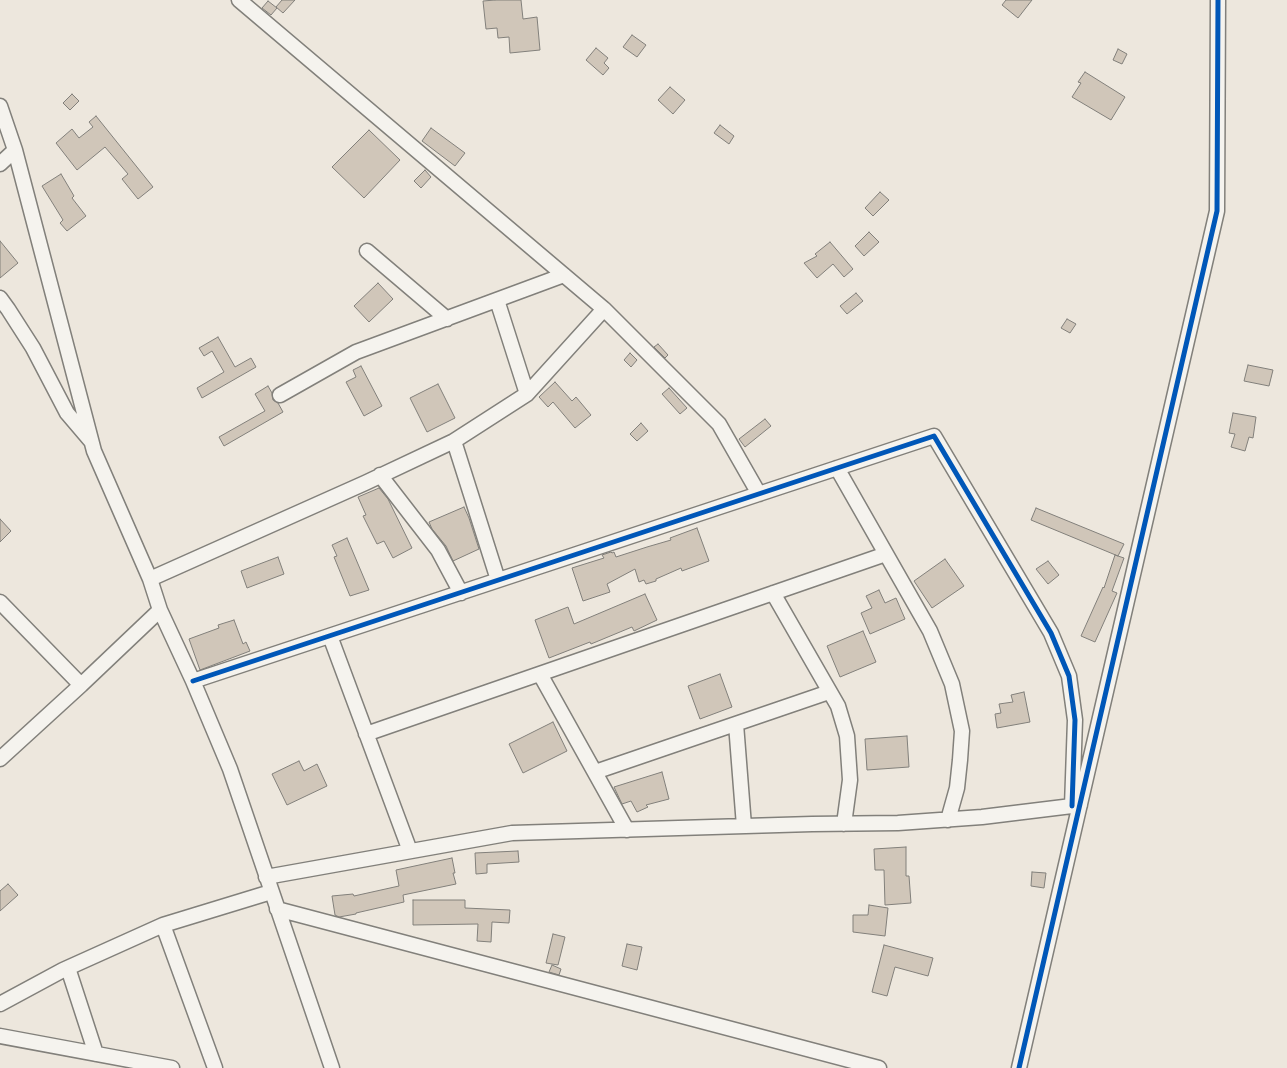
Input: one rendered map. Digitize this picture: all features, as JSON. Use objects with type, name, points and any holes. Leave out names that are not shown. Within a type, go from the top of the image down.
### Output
[{"type":"street","points":[[239,0],[604,309],[719,424],[759,494]]},
{"type":"street","points":[[1019,1068],[1076,806],[1217,211],[1218,0]]},
{"type":"street","points":[[0,106],[15,150],[94,451],[150,579],[160,610],[230,769],[332,1068]]},
{"type":"street","points":[[0,164],[15,150]]},
{"type":"street","points":[[367,251],[447,318]]},
{"type":"street","points":[[280,394],[356,352],[564,275]]},
{"type":"street","points":[[0,298],[33,348],[67,412],[92,444]]},
{"type":"street","points":[[497,300],[527,394]]},
{"type":"street","points":[[150,579],[454,441],[527,394],[604,309]]},
{"type":"street","points":[[192,681],[934,436],[1051,633],[1069,676],[1075,720],[1076,806]]},
{"type":"street","points":[[454,441],[498,580]]},
{"type":"street","points":[[837,468],[930,631],[952,684],[962,731],[957,788],[948,820]]},
{"type":"street","points":[[380,475],[438,550],[461,593]]},
{"type":"street","points":[[366,734],[886,554]]},
{"type":"street","points":[[773,593],[838,706],[847,736],[850,780],[844,824]]},
{"type":"street","points":[[0,602],[81,685]]},
{"type":"street","points":[[0,759],[160,610]]},
{"type":"street","points":[[330,636],[410,851]]},
{"type":"street","points":[[540,674],[627,830]]},
{"type":"street","points":[[595,772],[830,692]]},
{"type":"street","points":[[736,724],[744,826]]},
{"type":"street","points":[[266,877],[512,833],[898,823],[982,817],[1076,806]]},
{"type":"street","points":[[0,1004],[68,968],[163,925],[271,892]]},
{"type":"street","points":[[277,909],[879,1068]]},
{"type":"street","points":[[163,925],[215,1068]]},
{"type":"street","points":[[68,968],[96,1054]]},
{"type":"street","points":[[0,1036],[172,1068]]},
{"type":"building","points":[[282,0],[295,0],[283,13],[276,7]]},
{"type":"building","points":[[521,0],[523,19],[537,17],[540,50],[510,53],[509,37],[498,38],[497,28],[486,29],[483,1]]},
{"type":"building","points":[[1006,0],[1032,0],[1018,18],[1002,5]]},
{"type":"building","points":[[268,1],[277,8],[271,15],[262,8]]},
{"type":"building","points":[[632,35],[646,45],[637,57],[623,47]]},
{"type":"building","points":[[596,48],[608,58],[604,63],[609,68],[603,75],[586,60]]},
{"type":"building","points":[[1118,49],[1127,54],[1122,64],[1113,60]]},
{"type":"building","points":[[1085,72],[1125,97],[1111,120],[1072,97],[1081,83],[1078,82]]},
{"type":"building","points":[[670,87],[685,100],[673,114],[658,100]]},
{"type":"building","points":[[72,94],[79,101],[70,110],[63,103]]},
{"type":"building","points":[[96,116],[153,187],[138,199],[122,179],[128,174],[105,147],[77,170],[56,143],[72,129],[79,138],[93,127],[89,122]]},
{"type":"building","points":[[720,125],[734,136],[729,144],[714,133]]},
{"type":"building","points":[[431,128],[465,153],[455,166],[422,141]]},
{"type":"building","points":[[369,130],[400,160],[364,198],[332,167]]},
{"type":"building","points":[[425,170],[431,177],[421,188],[414,181]]},
{"type":"building","points":[[61,174],[74,196],[72,198],[86,216],[67,231],[60,223],[63,220],[42,186]]},
{"type":"building","points":[[880,192],[889,200],[873,216],[865,208]]},
{"type":"building","points":[[869,232],[879,242],[864,256],[855,246]]},
{"type":"building","points":[[0,241],[18,263],[0,278]]},
{"type":"building","points":[[830,242],[853,269],[844,277],[833,264],[817,278],[804,263],[817,256],[815,254]]},
{"type":"building","points":[[378,283],[393,299],[369,322],[354,306]]},
{"type":"building","points":[[856,293],[863,301],[847,314],[840,306]]},
{"type":"building","points":[[1067,319],[1076,324],[1070,333],[1061,328]]},
{"type":"building","points":[[218,337],[235,367],[251,358],[256,367],[202,398],[197,388],[224,372],[212,351],[204,356],[199,348]]},
{"type":"building","points":[[658,344],[668,355],[665,358],[654,347]]},
{"type":"building","points":[[630,353],[637,360],[631,367],[624,360]]},
{"type":"building","points":[[1248,365],[1273,370],[1269,386],[1244,381]]},
{"type":"building","points":[[361,366],[382,406],[364,416],[346,382],[356,377],[353,370]]},
{"type":"building","points":[[555,382],[572,401],[576,397],[591,415],[575,428],[553,402],[548,407],[539,397]]},
{"type":"building","points":[[438,384],[455,418],[427,432],[410,398]]},
{"type":"building","points":[[268,386],[272,393],[273,400],[278,403],[283,412],[224,446],[219,437],[265,411],[255,394]]},
{"type":"building","points":[[669,388],[687,408],[680,414],[662,394]]},
{"type":"building","points":[[1233,413],[1256,417],[1253,438],[1249,437],[1245,451],[1231,447],[1235,434],[1229,433]]},
{"type":"building","points":[[765,419],[771,426],[745,447],[739,439]]},
{"type":"building","points":[[641,423],[648,431],[637,441],[630,434]]},
{"type":"building","points":[[379,488],[388,499],[412,548],[393,558],[384,541],[377,544],[363,516],[366,515],[358,497]]},
{"type":"building","points":[[464,507],[479,549],[453,561],[446,546],[432,529],[429,522]]},
{"type":"building","points":[[1036,508],[1124,544],[1118,556],[1031,520]]},
{"type":"building","points":[[0,519],[11,531],[0,542]]},
{"type":"building","points":[[697,528],[709,561],[682,571],[681,568],[656,579],[656,581],[646,584],[644,580],[639,582],[635,569],[607,584],[610,592],[583,601],[572,568],[604,558],[602,555],[611,552],[614,552],[616,557],[671,540],[670,538]]},
{"type":"building","points":[[347,538],[369,590],[350,596],[334,557],[337,556],[332,545]]},
{"type":"building","points":[[1115,555],[1124,558],[1112,591],[1117,593],[1095,642],[1081,636],[1103,587],[1104,588]]},
{"type":"building","points":[[278,557],[284,574],[247,588],[241,571]]},
{"type":"building","points":[[945,559],[964,586],[932,608],[914,581]]},
{"type":"building","points":[[1048,561],[1059,575],[1048,584],[1036,569]]},
{"type":"building","points":[[879,590],[885,603],[896,598],[905,619],[870,634],[861,613],[872,608],[866,596]]},
{"type":"building","points":[[645,594],[657,620],[634,631],[632,627],[591,644],[590,642],[549,658],[535,620],[568,607],[574,624]]},
{"type":"building","points":[[234,620],[243,644],[246,642],[250,651],[200,670],[189,639],[219,628],[218,625]]},
{"type":"building","points":[[863,631],[876,662],[840,677],[827,646]]},
{"type":"building","points":[[720,674],[732,707],[700,719],[688,686]]},
{"type":"building","points":[[1024,692],[1030,722],[997,728],[995,714],[1001,713],[999,704],[1013,702],[1011,695]]},
{"type":"building","points":[[553,722],[567,751],[523,773],[509,744]]},
{"type":"building","points":[[907,736],[909,767],[867,770],[865,739]]},
{"type":"building","points":[[299,761],[304,771],[317,764],[327,786],[287,805],[272,774]]},
{"type":"building","points":[[662,772],[669,799],[646,805],[648,807],[637,812],[631,801],[622,804],[614,787]]},
{"type":"building","points":[[906,847],[906,876],[909,876],[911,903],[885,905],[884,870],[875,870],[874,849]]},
{"type":"building","points":[[518,851],[519,862],[487,864],[487,873],[476,874],[475,853]]},
{"type":"building","points":[[452,858],[455,873],[453,873],[456,884],[403,895],[404,902],[356,914],[339,917],[335,915],[332,896],[353,894],[354,896],[399,886],[396,870]]},
{"type":"building","points":[[1032,872],[1046,873],[1044,888],[1031,886]]},
{"type":"building","points":[[8,884],[18,895],[0,911],[0,891]]},
{"type":"building","points":[[413,900],[465,900],[465,908],[510,910],[509,923],[492,922],[491,942],[477,941],[478,924],[413,925]]},
{"type":"building","points":[[869,905],[888,908],[885,936],[853,932],[853,915],[868,915]]},
{"type":"building","points":[[553,934],[565,937],[558,965],[546,963]]},
{"type":"building","points":[[627,944],[642,947],[637,970],[622,966]]},
{"type":"building","points":[[884,945],[933,958],[928,976],[895,967],[887,996],[872,992]]},
{"type":"building","points":[[552,965],[561,969],[559,975],[549,972]]},
{"type":"cycle path","points":[[1019,1068],[1217,211],[1218,0]]},
{"type":"cycle path","points":[[193,681],[934,436],[1051,633],[1069,676],[1075,720],[1072,806]]}]
